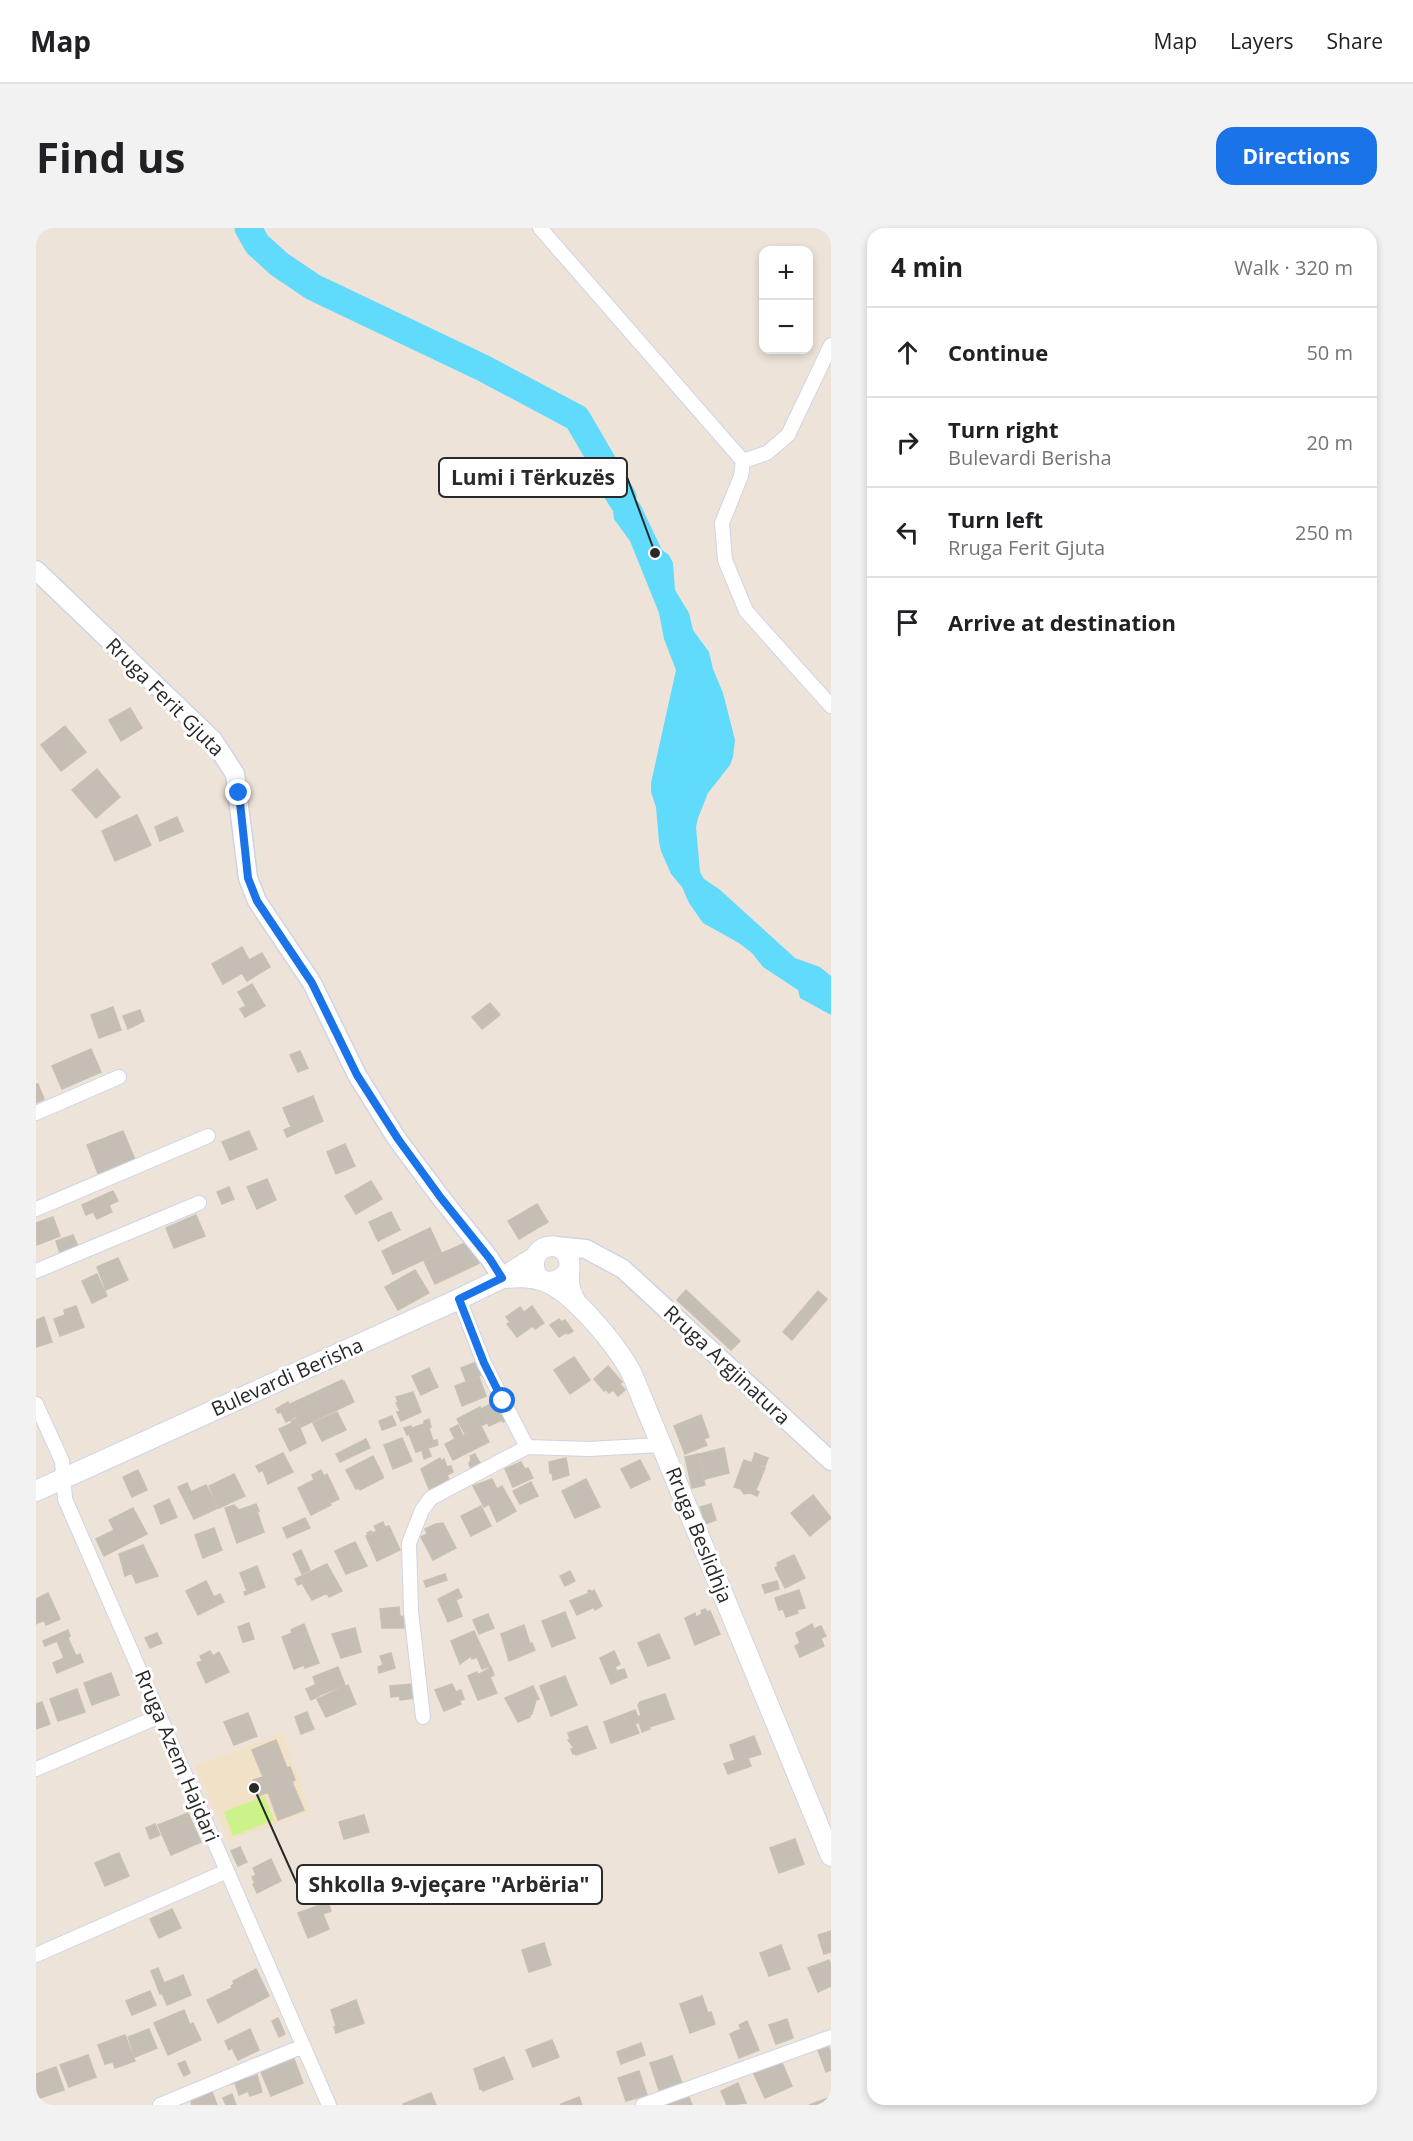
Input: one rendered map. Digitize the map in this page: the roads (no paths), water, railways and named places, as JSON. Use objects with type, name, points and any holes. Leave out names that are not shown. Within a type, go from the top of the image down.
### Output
[{"type":"main road","points":[[569,1269],[563,1279],[551,1283],[545,1281],[540,1278],[534,1268],[535,1257],[543,1248],[555,1246],[565,1252],[569,1257],[569,1269],[569,1284],[579,1308]]},
{"type":"main road","name":"Bulevardi Berisha","points":[[36,1491],[459,1299],[502,1278],[535,1257]]},
{"type":"main road","name":"Rruga Beslidhja","points":[[502,1278],[529,1277],[545,1281],[558,1288],[610,1340],[623,1357],[662,1445],[831,1856]]},
{"type":"street","points":[[540,228],[742,461],[741,476],[722,524],[725,560],[746,611],[831,706]]},
{"type":"street","points":[[742,461],[767,453],[788,435],[831,345]]},
{"type":"street","name":"Rruga Ferit Gjuta","points":[[36,570],[213,740],[226,757],[235,774],[248,878],[257,901],[312,983],[357,1075],[398,1139],[502,1278]]},
{"type":"street","points":[[36,1113],[119,1077]]},
{"type":"street","points":[[36,1209],[208,1136]]},
{"type":"street","points":[[36,1271],[199,1203]]},
{"type":"street","name":"Rruga Argjinatura","points":[[555,1246],[586,1249],[623,1269],[831,1461]]},
{"type":"street","name":"Rruga Argjinatura","points":[[569,1269],[587,1260],[623,1269]]},
{"type":"street","points":[[459,1299],[484,1363],[527,1447]]},
{"type":"street","name":"Rruga Azem Hajdari","points":[[36,1404],[62,1461],[64,1499],[329,2105]]},
{"type":"street","points":[[423,1717],[417,1676],[410,1581],[410,1543],[415,1524],[431,1498],[527,1447],[589,1449],[662,1445]]},
{"type":"street","points":[[36,1769],[160,1716]]},
{"type":"street","points":[[36,1955],[227,1870]]},
{"type":"street","points":[[643,2105],[831,2037]]},
{"type":"street","points":[[160,2105],[303,2046]]},
{"type":"water","points":[[581,462],[622,469],[632,494],[640,504],[662,550],[669,555],[673,563],[675,590],[689,613],[693,630],[709,652],[723,693],[735,740],[733,757],[730,765],[708,793],[698,818],[696,827],[700,872],[704,879],[719,889],[795,958],[820,967],[831,976],[831,1015],[800,998],[798,990],[763,967],[752,953],[739,943],[703,923],[689,903],[682,887],[671,874],[659,842],[651,783],[676,670],[664,639],[659,613],[630,541],[614,519],[613,511],[597,481],[584,470]]},
{"type":"waterway","points":[[248,228],[257,244],[279,264],[313,287],[483,368],[577,418],[623,497]]},
{"type":"place","name":"Lumi i Tërkuzës","points":[[655,553]]},
{"type":"place","name":"Shkolla 9-vjeçare \"Arbëria\"","points":[[254,1788]]}]
